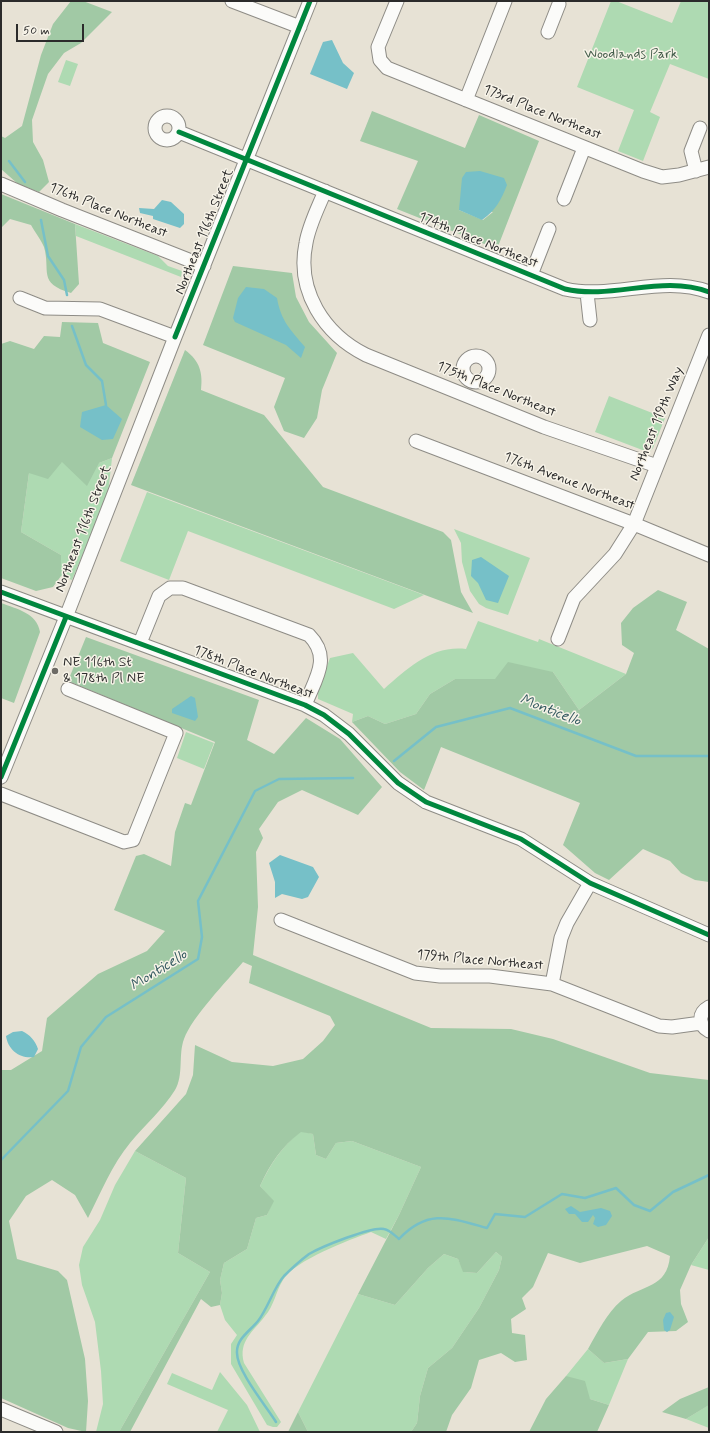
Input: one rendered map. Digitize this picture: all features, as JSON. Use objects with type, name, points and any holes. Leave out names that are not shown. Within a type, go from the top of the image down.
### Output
[{"type":"street","points":[[232,1],[300,27]]},
{"type":"street","name":"Northeast 116th Street","points":[[1,777],[310,1]]},
{"type":"street","name":"173rd Place Northeast","points":[[397,1],[378,47],[380,60],[387,68],[643,172],[662,176],[696,171],[709,166]]},
{"type":"street","points":[[466,100],[505,1]]},
{"type":"street","points":[[548,32],[557,2]]},
{"type":"street","points":[[696,171],[692,151],[700,128]]},
{"type":"street","name":"174th Place Northeast","points":[[179,132],[565,289],[587,293],[672,284],[694,286],[709,292]]},
{"type":"street","points":[[564,199],[584,148]]},
{"type":"street","name":"176th Place Northeast","points":[[1,184],[62,210],[204,266]]},
{"type":"street","name":"175th Place Northeast","points":[[325,192],[308,231],[305,245],[304,270],[310,297],[318,314],[330,330],[342,342],[366,355],[544,427],[657,466]]},
{"type":"street","points":[[531,275],[549,229]]},
{"type":"street","points":[[587,293],[590,320]]},
{"type":"street","points":[[20,298],[45,308],[100,309],[175,338]]},
{"type":"street","name":"Northeast 119th Way","points":[[558,639],[574,598],[616,554],[634,524],[709,335]]},
{"type":"street","points":[[464,394],[470,381]]},
{"type":"street","name":"176th Avenue Northeast","points":[[416,441],[634,524],[709,555]]},
{"type":"street","points":[[140,643],[159,596],[170,588],[183,588],[309,635],[317,643],[321,652],[322,660],[305,704]]},
{"type":"street","name":"178th Place Northeast","points":[[1,592],[305,704],[324,715],[349,734],[398,783],[426,802],[521,839],[590,883],[709,935]]},
{"type":"street","points":[[1,794],[124,842],[133,840],[176,733],[68,688]]},
{"type":"street","points":[[552,984],[561,938],[567,923],[590,883]]},
{"type":"street","name":"179th Place Northeast","points":[[281,920],[415,973],[440,976],[490,976],[552,984],[659,1026],[705,1027],[702,1013],[709,1007]]},
{"type":"street","points":[[1,1409],[42,1429],[56,1432]]},
{"type":"green space","points":[[71,1],[83,1],[112,12],[81,43],[64,53],[48,74],[32,120],[33,142],[43,160],[49,182],[39,192],[18,184],[1,169],[1,136],[5,138],[22,126],[41,55],[53,24]]},
{"type":"green space","name":"Woodlands Park","points":[[611,1],[616,1],[672,23],[681,1],[709,1],[709,79],[670,64],[650,112],[660,117],[643,161],[618,151],[634,110],[577,87]]},
{"type":"green space","points":[[66,60],[78,64],[70,86],[58,82]]},
{"type":"green space","points":[[372,111],[465,148],[479,115],[539,141],[497,249],[397,209],[418,161],[360,141]],"holes":[[[459,210],[493,212],[483,220]]]},
{"type":"green space","points":[[1,194],[75,224],[79,284],[71,293],[53,285],[49,280],[47,275],[44,247],[31,225],[10,219],[1,228]]},
{"type":"green space","points":[[75,224],[158,256],[168,266],[182,271],[181,277],[76,236]]},
{"type":"green space","points":[[233,266],[292,273],[296,297],[309,322],[337,353],[322,390],[317,418],[304,438],[284,431],[274,407],[285,378],[203,345]]},
{"type":"green space","points":[[62,322],[98,323],[103,343],[150,362],[112,458],[99,463],[87,486],[62,462],[48,479],[29,473],[21,532],[61,555],[61,576],[53,587],[36,591],[1,578],[1,344],[10,341],[34,349],[44,336],[60,337]]},
{"type":"green space","points":[[185,350],[194,358],[201,373],[201,390],[264,415],[323,487],[443,532],[451,540],[461,592],[473,613],[131,485]]},
{"type":"green space","points":[[609,396],[665,418],[653,448],[650,451],[645,451],[595,432]]},
{"type":"green space","points":[[112,458],[108,494],[72,580],[61,576],[61,555],[21,532],[29,473],[62,462],[99,463]]},
{"type":"green space","points":[[147,492],[424,595],[394,609],[188,531],[169,580],[120,561]]},
{"type":"green space","points":[[454,529],[530,558],[508,615],[486,608],[479,604],[470,591],[462,562],[461,543]]},
{"type":"green space","points":[[658,590],[687,602],[676,630],[709,649],[709,882],[695,880],[681,873],[670,861],[643,849],[609,880],[595,873],[563,845],[580,803],[441,747],[424,790],[400,772],[352,722],[368,716],[385,724],[416,714],[430,694],[455,679],[495,679],[508,662],[553,672],[579,710],[626,674],[634,653],[622,645],[621,623],[633,608]]},
{"type":"green space","points":[[1,603],[31,616],[35,620],[40,632],[14,703],[1,698]]},
{"type":"green space","points":[[478,621],[538,642],[539,639],[626,674],[579,710],[553,672],[495,679],[455,679],[430,694],[416,714],[385,724],[368,716],[352,722],[353,714],[318,699],[318,691],[330,658],[353,653],[384,689],[402,673],[431,654],[454,649],[466,649]]},
{"type":"green space","points":[[86,637],[259,700],[247,740],[274,754],[306,718],[340,739],[382,787],[358,815],[302,790],[278,802],[259,829],[263,838],[256,852],[258,907],[253,955],[431,1028],[511,1029],[553,1039],[650,1073],[709,1080],[709,1237],[691,1265],[680,1290],[681,1304],[688,1322],[676,1331],[648,1332],[628,1359],[604,1363],[588,1349],[611,1311],[621,1301],[659,1280],[664,1275],[668,1267],[670,1256],[647,1246],[580,1263],[548,1253],[533,1287],[522,1298],[526,1309],[511,1319],[512,1333],[525,1335],[527,1360],[515,1362],[501,1353],[479,1360],[471,1388],[452,1415],[446,1432],[411,1432],[417,1423],[420,1396],[428,1368],[452,1348],[479,1308],[499,1270],[502,1257],[496,1252],[477,1273],[463,1272],[458,1259],[444,1254],[428,1268],[395,1305],[358,1294],[399,1215],[421,1167],[352,1141],[336,1143],[326,1159],[316,1155],[313,1134],[301,1132],[282,1149],[268,1170],[260,1186],[274,1201],[267,1215],[256,1218],[247,1249],[224,1263],[220,1280],[222,1293],[220,1305],[211,1307],[201,1299],[130,1432],[119,1432],[210,1272],[178,1253],[186,1178],[135,1151],[186,1094],[193,1075],[195,1045],[232,1062],[273,1066],[303,1059],[323,1041],[335,1025],[330,1016],[249,983],[252,966],[243,962],[194,1020],[182,1045],[179,1078],[175,1090],[124,1151],[107,1179],[88,1218],[75,1195],[52,1180],[26,1196],[9,1221],[17,1259],[58,1271],[67,1280],[85,1359],[88,1401],[86,1432],[68,1428],[1,1398],[1,1070],[11,1070],[42,1051],[47,1018],[98,974],[147,951],[165,931],[114,910],[136,856],[144,854],[171,866],[175,832],[185,803],[191,805],[215,742],[68,681]]},
{"type":"green space","points":[[186,732],[214,743],[204,769],[177,758]]},
{"type":"green space","points":[[301,1131],[313,1134],[316,1155],[326,1159],[336,1143],[352,1141],[421,1167],[386,1239],[371,1232],[323,1252],[299,1265],[283,1280],[268,1312],[248,1337],[243,1349],[244,1363],[281,1422],[277,1427],[273,1427],[267,1425],[231,1364],[231,1344],[237,1335],[225,1320],[220,1305],[222,1293],[220,1280],[224,1263],[247,1249],[256,1218],[267,1215],[273,1201],[260,1186],[277,1156]]},
{"type":"green space","points":[[135,1151],[186,1178],[178,1253],[210,1272],[119,1432],[96,1432],[103,1404],[101,1371],[95,1322],[82,1285],[79,1265],[83,1247],[100,1220],[115,1185]]},
{"type":"green space","points":[[709,1237],[709,1270],[691,1265]]},
{"type":"green space","points":[[496,1252],[502,1257],[499,1270],[479,1308],[452,1348],[428,1368],[420,1396],[417,1423],[411,1432],[308,1432],[298,1412],[358,1294],[395,1305],[428,1268],[444,1254],[458,1259],[464,1272],[477,1273]]},
{"type":"green space","points":[[588,1349],[604,1363],[628,1359],[609,1405],[590,1399],[566,1376]]},
{"type":"green space","points":[[220,1372],[247,1405],[260,1432],[217,1432],[228,1410],[167,1384],[172,1373],[212,1390]]},
{"type":"green space","points":[[566,1376],[585,1381],[590,1399],[609,1405],[597,1432],[529,1432],[546,1399]]},
{"type":"green space","points":[[709,1387],[709,1405],[686,1419],[662,1412],[680,1399]]},
{"type":"green space","points":[[709,1405],[709,1428],[686,1419],[707,1406]]},
{"type":"green space","points":[[298,1412],[308,1432],[288,1432]]},
{"type":"water","points":[[332,40],[343,63],[354,73],[347,89],[310,74],[323,42]]},
{"type":"water","points":[[480,171],[504,178],[507,185],[498,204],[482,220],[459,210],[462,178],[466,172]]},
{"type":"water","points":[[162,200],[171,202],[184,214],[184,224],[180,228],[153,219],[153,216],[140,213],[139,208],[154,209]]},
{"type":"water","points":[[246,287],[264,289],[277,298],[284,319],[305,347],[301,358],[286,345],[235,322],[233,318],[238,298]]},
{"type":"water","points":[[106,405],[122,419],[113,439],[102,440],[80,427],[82,412]]},
{"type":"water","points":[[481,557],[509,576],[498,603],[486,600],[478,583],[471,576],[472,560]]},
{"type":"water","points":[[191,696],[195,698],[198,717],[195,721],[172,713],[172,709]]},
{"type":"water","points":[[280,855],[313,867],[319,877],[308,897],[302,899],[282,894],[275,898],[275,882],[269,863]]},
{"type":"water","points":[[22,1031],[32,1038],[37,1046],[38,1049],[34,1057],[24,1057],[20,1055],[12,1049],[7,1041],[6,1036],[13,1032]]},
{"type":"water","points":[[571,1206],[580,1212],[601,1208],[610,1211],[612,1216],[606,1225],[598,1227],[593,1224],[595,1218],[593,1215],[588,1222],[582,1222],[575,1214],[569,1214],[565,1209]]},
{"type":"water","points":[[670,1312],[674,1317],[670,1330],[667,1332],[664,1330],[663,1320],[666,1313]]},
{"type":"waterway","points":[[9,161],[25,182]]},
{"type":"waterway","points":[[41,220],[48,256],[64,280],[67,295]]},
{"type":"waterway","points":[[72,326],[86,365],[102,381],[106,405]]},
{"type":"waterway","name":"Monticello","points":[[394,761],[436,727],[510,708],[636,756],[709,756]]},
{"type":"waterway","name":"Monticello","points":[[1,1160],[68,1091],[81,1047],[106,1017],[198,959],[202,937],[198,901],[255,791],[279,779],[353,778]]},
{"type":"waterway","points":[[276,1422],[247,1379],[238,1360],[237,1348],[241,1339],[262,1316],[280,1281],[290,1270],[309,1254],[346,1238],[378,1229],[388,1230],[399,1239],[410,1229],[430,1219],[451,1219],[487,1228],[495,1214],[525,1217],[562,1194],[585,1198],[616,1188],[634,1205],[650,1211],[673,1192],[709,1175]]},
{"type":"cycle path","points":[[175,337],[310,1]]},
{"type":"cycle path","points":[[179,132],[565,289],[583,292],[601,292],[673,285],[691,287],[709,292]]},
{"type":"cycle path","points":[[1,592],[305,705],[324,715],[349,734],[398,783],[426,802],[521,839],[590,883],[709,935]]},
{"type":"cycle path","points":[[1,777],[66,617]]},
{"type":"place","name":"NE 116th St & 178th Pl NE","points":[[55,671]]}]
